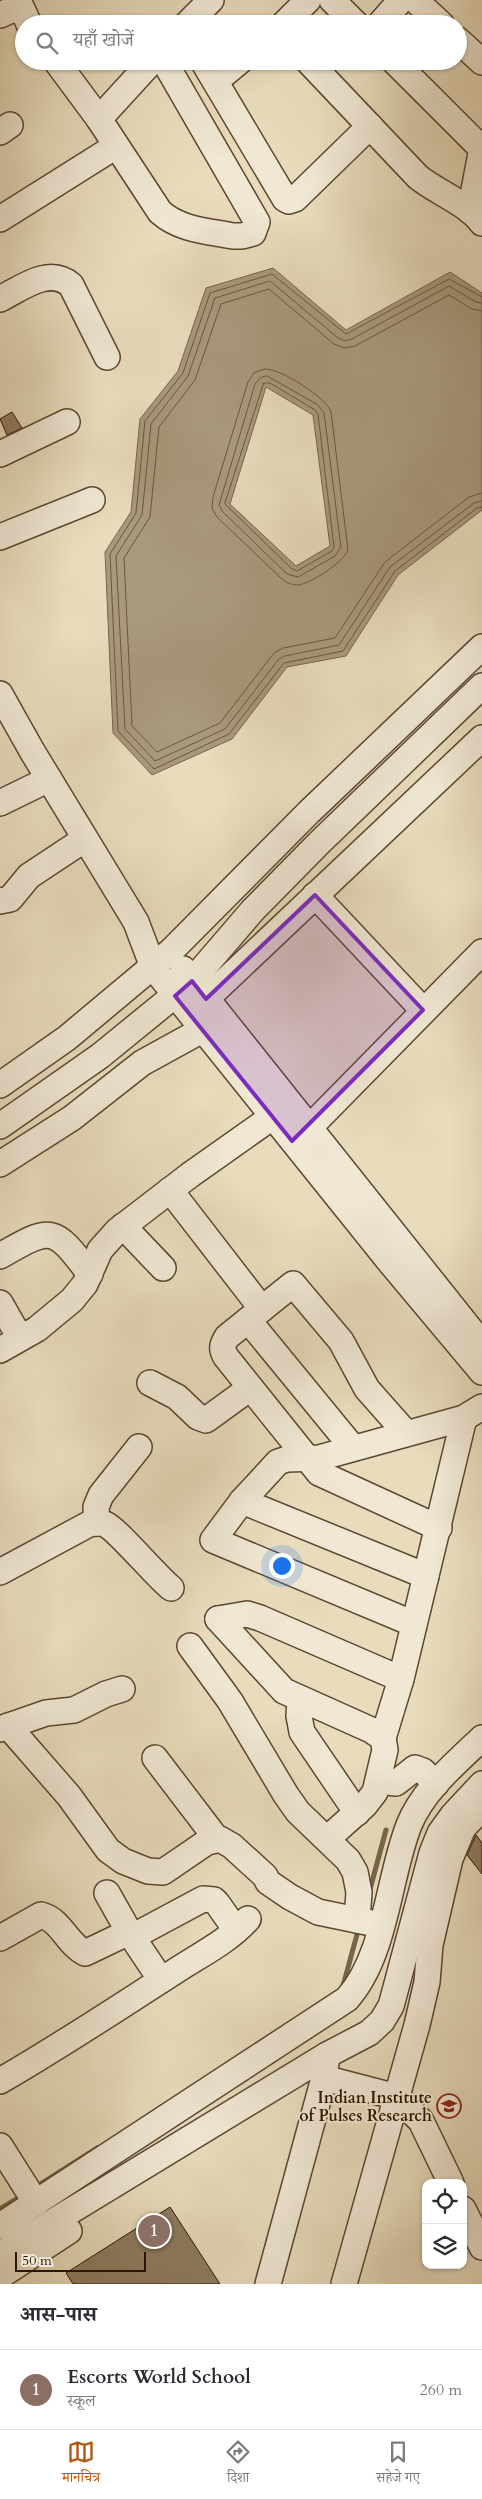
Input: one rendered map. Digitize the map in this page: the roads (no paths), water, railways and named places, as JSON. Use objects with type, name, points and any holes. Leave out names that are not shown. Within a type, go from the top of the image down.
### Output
[{"type":"street","points":[[196,15],[211,0]]},
{"type":"street","points":[[293,15],[308,0]]},
{"type":"street","points":[[332,0],[347,15]]},
{"type":"street","points":[[388,15],[401,0]]},
{"type":"street","points":[[415,0],[431,15]]},
{"type":"street","points":[[467,48],[482,62]]},
{"type":"street","points":[[63,70],[98,119],[160,212],[168,219],[181,226],[233,236],[242,236],[253,232],[257,222],[169,70]]},
{"type":"street","points":[[98,119],[144,70]]},
{"type":"street","points":[[317,70],[418,177],[476,217],[481,155],[402,70]]},
{"type":"street","points":[[209,71],[285,199],[289,201],[294,199],[370,126]]},
{"type":"street","points":[[0,218],[116,146]]},
{"type":"street","points":[[0,299],[44,278],[55,276],[63,278],[71,285],[107,357]]},
{"type":"street","points":[[0,454],[67,422]]},
{"type":"street","points":[[0,537],[92,500]]},
{"type":"street","points":[[0,1085],[67,1038],[172,951],[308,812],[482,647]]},
{"type":"street","points":[[191,992],[253,910],[482,686]]},
{"type":"street","points":[[0,694],[49,780],[136,922],[153,967],[191,992],[482,1372]]},
{"type":"street","points":[[0,1126],[191,992],[315,896],[482,738]]},
{"type":"street","points":[[0,803],[49,780]]},
{"type":"street","points":[[0,901],[10,898],[29,876],[85,839]]},
{"type":"street","points":[[315,896],[423,1010]]},
{"type":"street","points":[[136,922],[172,951],[191,992],[202,1030],[272,1117],[301,1135],[482,1344]]},
{"type":"street","points":[[301,1135],[482,952]]},
{"type":"street","points":[[0,1164],[72,1118],[142,1063],[202,1030]]},
{"type":"street","points":[[0,1303],[10,1344],[36,1329],[72,1300],[90,1274],[100,1250],[123,1226],[272,1117]]},
{"type":"street","points":[[170,1190],[255,1315],[353,1448]]},
{"type":"street","points":[[123,1226],[163,1268]]},
{"type":"street","points":[[0,1256],[29,1239],[50,1234],[66,1242],[90,1274]]},
{"type":"street","points":[[406,1433],[367,1389],[341,1341],[293,1284],[227,1337],[222,1351],[250,1388],[324,1476],[439,1528]]},
{"type":"street","points":[[150,1383],[177,1397],[198,1417],[206,1420],[250,1388]]},
{"type":"street","points":[[414,1624],[213,1540],[242,1501],[270,1468],[278,1462],[287,1459],[308,1459],[353,1448],[473,1412]]},
{"type":"street","points":[[327,1839],[371,1799],[378,1781],[385,1750],[383,1738],[402,1679],[426,1576],[473,1412]]},
{"type":"street","points":[[97,1523],[96,1507],[101,1495],[139,1447]]},
{"type":"street","points":[[242,1501],[426,1576]]},
{"type":"street","points":[[0,1572],[89,1524],[102,1523],[112,1529],[156,1576],[171,1588]]},
{"type":"street","points":[[383,1738],[371,1730],[300,1700],[278,1686],[218,1620],[247,1614],[260,1618],[402,1679]]},
{"type":"street","points":[[190,1646],[230,1701],[298,1812],[348,1860],[355,1872],[359,1892],[357,1920]]},
{"type":"street","points":[[122,1689],[106,1694],[74,1710],[46,1713],[4,1727],[69,1796],[108,1850],[123,1860],[148,1871],[163,1872],[216,1838]]},
{"type":"street","points":[[300,1700],[299,1716],[302,1732],[357,1813]]},
{"type":"street","points":[[0,2226],[347,1999],[366,1974],[409,1824],[436,1784],[482,1738]]},
{"type":"street","points":[[155,1758],[216,1838],[232,1846],[265,1876],[268,1882],[290,1897],[318,1912],[381,1925]]},
{"type":"street","points":[[378,1781],[396,1783],[415,1768],[423,1771],[436,1784]]},
{"type":"street","points":[[0,2276],[325,2067],[382,2021],[391,2006],[432,1853],[440,1833],[453,1815],[482,1784]]},
{"type":"street","points":[[344,2284],[428,1982],[430,1945],[450,1859],[463,1828],[482,1808]]},
{"type":"street","points":[[107,1893],[161,1980]]},
{"type":"street","points":[[0,1938],[41,1915],[54,1921],[77,1947],[85,1953],[131,1934],[203,1899],[214,1900],[242,1925],[161,1980],[40,2058],[0,2081]]},
{"type":"street","points":[[0,2254],[325,2067],[386,2034],[417,2025]]},
{"type":"street","points":[[325,2067],[397,2097],[421,2120],[449,2179]]},
{"type":"street","points":[[268,2284],[325,2067]]},
{"type":"street","points":[[0,2146],[36,2202]]},
{"type":"street","points":[[467,2217],[482,2247]]},
{"type":"water","points":[[273,268],[346,330],[450,272],[482,293],[482,510],[398,575],[346,656],[287,667],[232,739],[152,775],[113,733],[105,552],[131,512],[140,419],[178,371],[206,288]],"holes":[[[266,387],[313,415],[330,546],[296,566],[230,504]]]},
{"type":"waterway","points":[[369,1893],[386,1830]]},
{"type":"waterway","points":[[343,1986],[359,1927]]},
{"type":"waterway","points":[[34,2188],[97,2148]]},
{"type":"waterway","points":[[0,2209],[23,2195]]},
{"type":"place","name":"Indian Institute of Pulses Research","points":[[449,2106]]},
{"type":"place","name":"Escorts World School","points":[[154,2231]]}]
